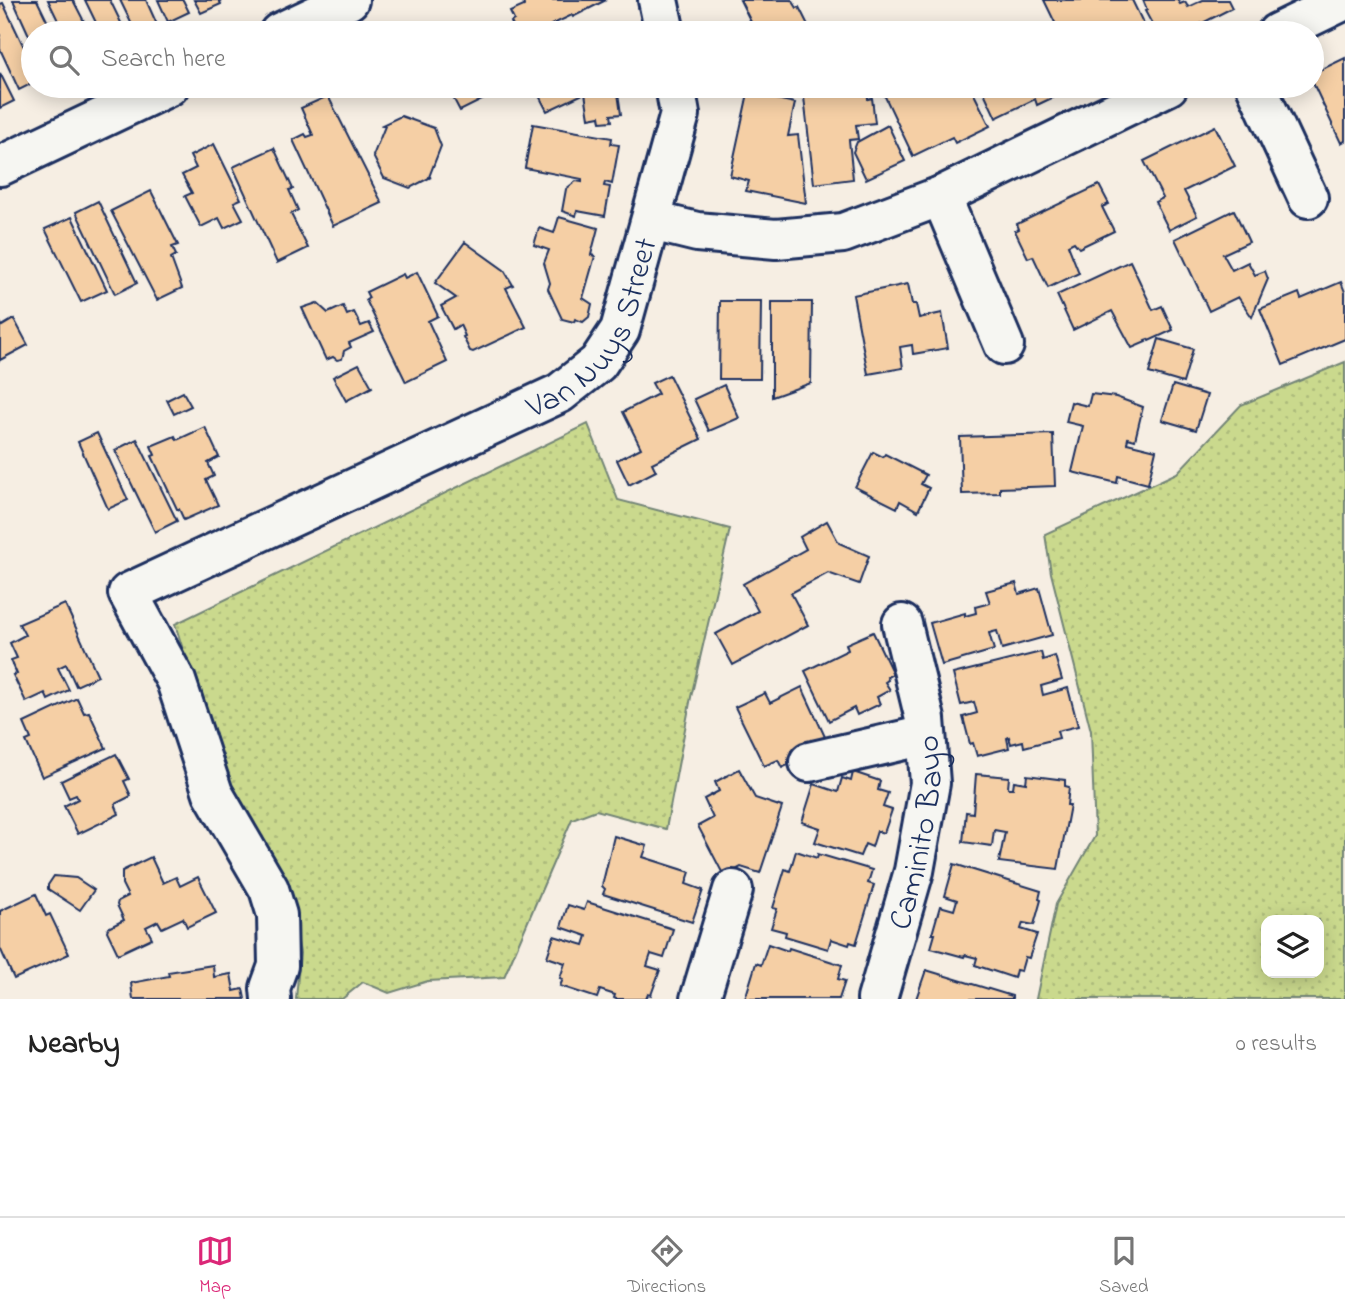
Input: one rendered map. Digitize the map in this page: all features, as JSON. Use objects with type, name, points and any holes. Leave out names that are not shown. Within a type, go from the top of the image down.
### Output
[{"type":"street","points":[[304,21],[349,0]]},
{"type":"street","points":[[658,0],[662,21]]},
{"type":"street","points":[[1302,21],[1345,0]]},
{"type":"street","points":[[0,166],[144,98]]},
{"type":"street","points":[[652,221],[680,114],[677,98]]},
{"type":"street","name":"Van Nuys Street","points":[[271,999],[270,988],[278,966],[277,915],[269,889],[213,793],[176,681],[128,593],[560,393],[598,363],[620,330],[652,221],[697,233],[776,239],[843,233],[941,196],[1143,98]]},
{"type":"street","points":[[1262,98],[1308,198]]},
{"type":"street","points":[[941,196],[1004,345]]},
{"type":"street","name":"Caminito Bayo","points":[[877,999],[914,871],[930,783],[925,719],[902,624]]},
{"type":"street","points":[[809,762],[926,735]]},
{"type":"street","points":[[700,999],[733,890]]},
{"type":"green space","points":[[1345,362],[1345,999],[1036,999],[1056,904],[1095,836],[1091,731],[1051,573],[1045,534],[1177,473],[1241,405]]},
{"type":"green space","points":[[588,424],[618,500],[730,529],[691,697],[666,829],[596,810],[572,819],[504,977],[428,981],[389,993],[363,982],[342,999],[296,999],[300,953],[290,897],[226,786],[175,624]]},
{"type":"building","points":[[13,0],[37,0],[47,21],[23,21]]},
{"type":"building","points":[[48,0],[73,0],[84,21],[58,21]]},
{"type":"building","points":[[85,0],[110,0],[120,21],[95,21]]},
{"type":"building","points":[[120,0],[146,0],[155,21],[130,21]]},
{"type":"building","points":[[158,0],[183,0],[189,12],[168,21]]},
{"type":"building","points":[[194,0],[219,0],[221,4],[201,13]]},
{"type":"building","points":[[523,0],[606,0],[559,21],[512,21],[510,12],[524,6]]},
{"type":"building","points":[[740,0],[792,0],[806,21],[750,21]]},
{"type":"building","points":[[1044,0],[1132,0],[1142,21],[1054,21]]},
{"type":"building","points":[[1143,0],[1181,0],[1178,1],[1180,4],[1185,2],[1188,7],[1203,0],[1228,0],[1232,8],[1207,21],[1150,21],[1145,11],[1147,10]]},
{"type":"building","points":[[3,3],[21,41],[19,90],[0,49],[0,4]]},
{"type":"building","points":[[1345,58],[1345,141],[1341,143],[1320,98],[1324,98],[1324,68]]},
{"type":"building","points":[[0,73],[14,101],[0,108]]},
{"type":"building","points":[[329,98],[382,203],[333,226],[293,140],[305,134],[307,137],[313,135],[301,108]]},
{"type":"building","points":[[453,98],[486,98],[460,111]]},
{"type":"building","points":[[540,98],[574,98],[547,111]]},
{"type":"building","points":[[586,98],[619,98],[621,114],[611,115],[612,121],[601,122],[600,116],[589,118]]},
{"type":"building","points":[[747,98],[772,98],[795,103],[788,136],[798,135],[806,203],[746,191],[749,181],[730,176]]},
{"type":"building","points":[[804,98],[872,98],[875,123],[856,125],[858,139],[849,140],[853,179],[814,184]]},
{"type":"building","points":[[886,98],[976,98],[990,126],[955,143],[952,137],[913,156]]},
{"type":"building","points":[[987,98],[1052,98],[1037,105],[1035,99],[996,118]]},
{"type":"building","points":[[401,116],[434,128],[441,146],[431,177],[410,188],[384,178],[373,156],[385,126],[382,125]]},
{"type":"building","points":[[533,124],[612,138],[611,144],[619,145],[612,184],[605,182],[604,186],[610,187],[605,216],[577,211],[576,216],[562,211],[566,189],[576,181],[582,182],[582,179],[525,168]]},
{"type":"building","points":[[888,125],[905,161],[866,179],[853,152],[857,142]]},
{"type":"building","points":[[1215,126],[1235,166],[1184,191],[1197,216],[1169,230],[1155,202],[1163,198],[1144,161]]},
{"type":"building","points":[[214,144],[241,199],[234,202],[243,219],[224,228],[219,218],[201,227],[185,196],[192,193],[182,175],[196,168],[190,156]]},
{"type":"building","points":[[274,148],[293,189],[289,190],[298,210],[291,214],[308,248],[277,263],[233,167]]},
{"type":"building","points":[[1099,185],[1109,204],[1102,207],[1114,231],[1079,248],[1074,242],[1068,245],[1079,273],[1048,288],[1033,256],[1028,258],[1015,231],[1019,229],[1017,224]]},
{"type":"building","points":[[151,191],[178,245],[172,247],[176,255],[171,258],[182,288],[157,300],[111,211]]},
{"type":"building","points":[[98,201],[137,283],[115,294],[76,212]]},
{"type":"building","points":[[1234,210],[1249,242],[1223,254],[1232,270],[1248,262],[1255,275],[1265,271],[1268,279],[1252,317],[1238,297],[1209,311],[1175,239]]},
{"type":"building","points":[[72,217],[107,290],[81,302],[45,229]]},
{"type":"building","points":[[559,217],[598,228],[591,255],[595,256],[583,298],[592,304],[589,317],[583,322],[562,319],[548,289],[550,283],[544,263],[549,250],[534,245],[539,228],[554,233]]},
{"type":"building","points":[[465,242],[504,270],[513,285],[506,288],[526,327],[473,352],[463,337],[465,336],[460,325],[453,329],[441,306],[456,298],[435,283]]},
{"type":"building","points":[[1130,261],[1153,310],[1162,306],[1173,330],[1132,348],[1112,311],[1073,330],[1057,295]]},
{"type":"building","points":[[417,272],[438,316],[428,321],[447,362],[406,382],[366,300],[369,298],[366,292],[403,274],[405,278]]},
{"type":"building","points":[[1341,282],[1345,292],[1345,339],[1283,365],[1260,309],[1299,293],[1301,299]]},
{"type":"building","points":[[908,284],[912,304],[916,304],[919,318],[942,313],[948,348],[913,354],[912,345],[900,347],[903,368],[868,374],[853,295]]},
{"type":"building","points":[[720,301],[761,301],[760,379],[719,379]]},
{"type":"building","points":[[772,302],[812,302],[811,383],[772,397]]},
{"type":"building","points":[[317,303],[328,313],[343,306],[347,315],[354,312],[361,326],[369,323],[374,332],[349,343],[351,347],[344,351],[342,359],[333,357],[326,360],[302,308]]},
{"type":"building","points":[[14,319],[28,345],[0,360],[0,322],[2,326]]},
{"type":"building","points":[[1159,339],[1193,349],[1183,383],[1149,373]]},
{"type":"building","points":[[359,364],[372,387],[346,401],[333,377]]},
{"type":"building","points":[[669,375],[701,439],[652,463],[656,471],[629,485],[617,460],[641,448],[623,412],[658,394],[652,383]]},
{"type":"building","points":[[724,385],[739,418],[709,431],[694,399]]},
{"type":"building","points":[[1173,385],[1207,395],[1196,430],[1162,420]]},
{"type":"building","points":[[183,392],[191,406],[174,414],[167,400]]},
{"type":"building","points":[[1091,394],[1116,397],[1143,407],[1135,440],[1128,438],[1127,443],[1156,450],[1148,484],[1118,476],[1117,483],[1072,472],[1083,426],[1066,422],[1071,402],[1088,406]]},
{"type":"building","points":[[205,427],[219,457],[208,463],[214,476],[206,480],[218,505],[184,520],[152,456],[155,455],[151,446],[175,436],[177,440]]},
{"type":"building","points":[[97,433],[128,500],[108,509],[78,442]]},
{"type":"building","points":[[1053,434],[1055,486],[1000,488],[1000,493],[962,494],[960,437]]},
{"type":"building","points":[[137,439],[177,521],[155,532],[115,450]]},
{"type":"building","points":[[873,452],[883,457],[885,454],[926,475],[921,484],[929,488],[918,511],[900,501],[897,508],[855,487]]},
{"type":"building","points":[[827,521],[839,543],[869,556],[859,584],[828,573],[791,593],[808,625],[733,665],[716,634],[758,611],[743,584],[806,549],[800,537]]},
{"type":"building","points":[[1016,583],[1019,594],[1039,588],[1052,635],[1002,649],[997,631],[989,633],[994,650],[942,665],[930,623],[965,613],[965,616],[976,613],[975,607],[990,603],[986,591]]},
{"type":"building","points":[[65,604],[98,676],[76,686],[66,664],[58,668],[69,690],[48,700],[45,693],[26,702],[13,675],[17,674],[11,660],[17,658],[10,643],[25,635],[19,624]]},
{"type":"building","points":[[873,632],[893,674],[887,677],[885,682],[890,690],[877,697],[880,704],[857,715],[854,708],[829,721],[805,671],[848,650],[846,644]]},
{"type":"building","points":[[1041,652],[1043,660],[1055,656],[1062,680],[1041,686],[1043,695],[1068,688],[1078,726],[1057,731],[1059,738],[1024,747],[1023,741],[1011,744],[1009,737],[1009,748],[977,756],[973,743],[970,744],[963,717],[977,713],[974,702],[961,705],[953,674]]},
{"type":"building","points":[[802,687],[826,739],[804,757],[782,768],[778,760],[764,766],[735,707],[765,693],[770,703]]},
{"type":"building","points":[[77,698],[84,713],[89,712],[106,748],[42,777],[26,741],[31,739],[24,723]]},
{"type":"building","points":[[116,754],[129,779],[124,781],[131,796],[115,804],[119,814],[78,834],[64,806],[78,799],[76,795],[69,798],[61,781]]},
{"type":"building","points":[[739,769],[755,798],[782,807],[760,873],[741,867],[724,876],[698,826],[713,818],[704,799],[719,791],[715,782]]},
{"type":"building","points":[[853,772],[880,781],[878,790],[888,793],[883,807],[892,810],[884,833],[877,831],[872,847],[865,844],[860,856],[815,842],[820,828],[802,822],[814,784],[838,792],[842,778],[851,781]]},
{"type":"building","points":[[976,774],[1009,777],[1008,788],[1013,788],[1014,781],[1026,783],[1027,775],[1065,780],[1065,786],[1069,787],[1067,805],[1070,805],[1058,869],[999,862],[1005,832],[994,830],[992,846],[963,842],[966,812],[973,813]]},
{"type":"building","points":[[614,836],[647,846],[643,857],[690,872],[686,884],[703,890],[692,922],[603,894],[605,889],[602,886]]},
{"type":"building","points":[[796,851],[817,858],[818,854],[872,870],[868,883],[874,885],[856,944],[850,942],[849,945],[831,939],[828,949],[785,936],[786,932],[771,928],[777,909],[773,908],[785,869],[790,871]]},
{"type":"building","points":[[151,857],[163,883],[176,877],[180,886],[198,877],[216,913],[187,927],[183,918],[162,928],[158,921],[146,927],[152,938],[118,954],[107,931],[124,920],[117,905],[118,901],[128,896],[122,884],[122,871]]},
{"type":"building","points":[[954,864],[1041,891],[1034,925],[1023,923],[1021,929],[1037,934],[1029,958],[1025,957],[1021,971],[1016,970],[1014,978],[975,965],[977,958],[931,948],[940,906],[954,910],[957,900],[945,896]]},
{"type":"building","points":[[54,876],[76,878],[94,890],[80,910],[48,889]]},
{"type":"building","points":[[36,894],[46,916],[50,914],[69,954],[14,979],[0,948],[0,911]]},
{"type":"building","points":[[587,902],[673,929],[664,958],[651,954],[647,966],[660,970],[651,995],[648,994],[646,999],[616,999],[615,995],[600,990],[597,998],[560,986],[565,963],[547,957],[554,936],[584,945],[587,936],[561,927],[568,905],[584,910]]},
{"type":"building","points":[[768,944],[842,965],[838,979],[845,981],[839,999],[745,999],[756,963],[761,965]]},
{"type":"building","points":[[213,965],[214,977],[231,974],[234,991],[243,989],[245,999],[133,999],[131,983],[169,976],[168,972]]},
{"type":"building","points":[[926,970],[1012,996],[1012,999],[916,999]]}]
